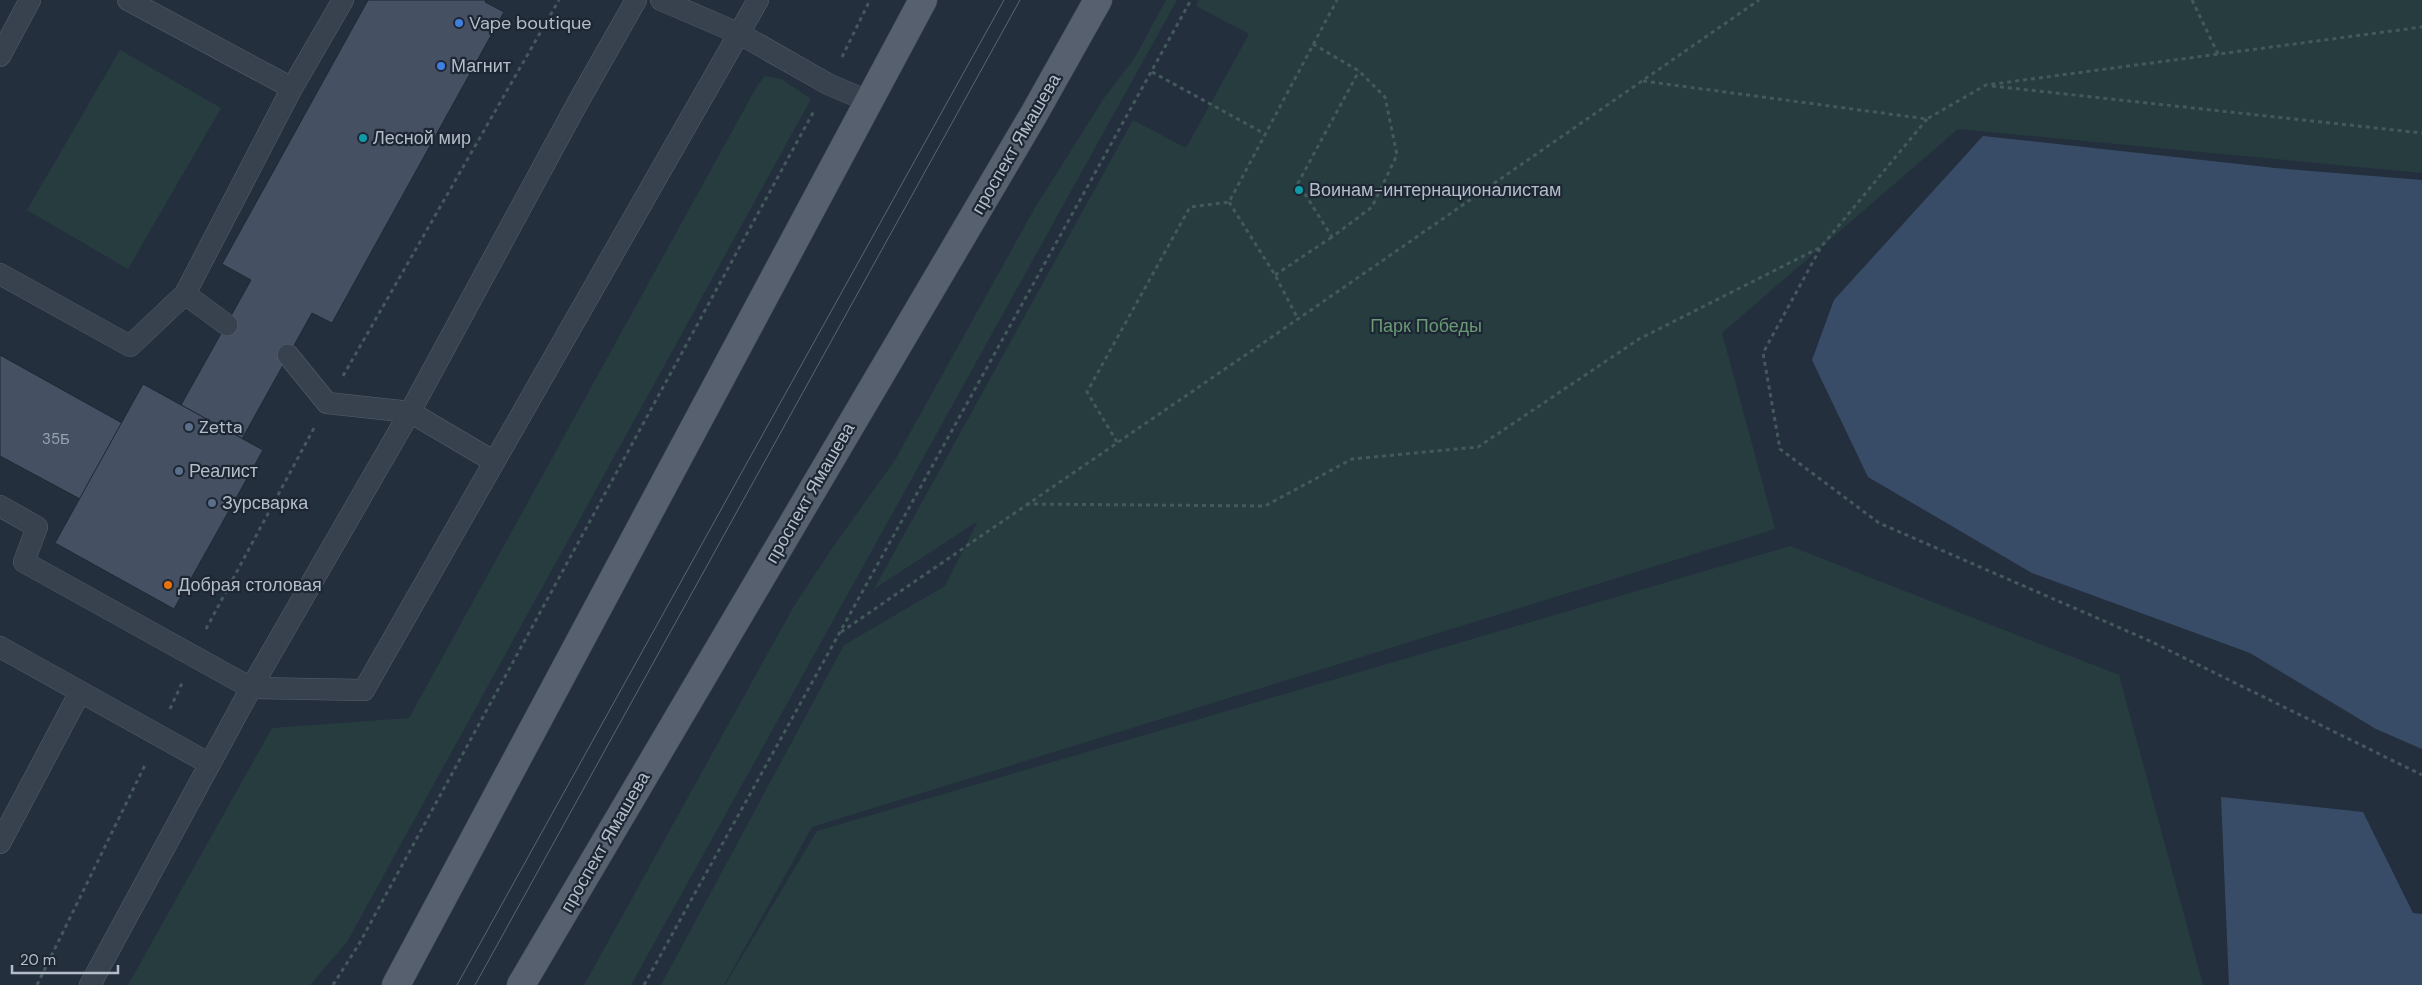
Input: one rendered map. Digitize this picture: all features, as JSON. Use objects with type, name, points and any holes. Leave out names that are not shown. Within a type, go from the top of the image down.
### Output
[{"type":"main road","points":[[396,985],[923,0]]},
{"type":"main road","name":"проспект Ямашева","points":[[521,985],[1034,114],[1098,0]]},
{"type":"lane","points":[[0,56],[30,0]]},
{"type":"lane","points":[[128,0],[292,88]]},
{"type":"lane","points":[[0,274],[130,346],[185,294],[292,88],[342,0]]},
{"type":"lane","points":[[90,985],[251,688],[410,412],[577,104],[636,0]]},
{"type":"lane","points":[[661,0],[740,34],[828,84],[870,102]]},
{"type":"lane","points":[[0,506],[37,527],[24,562],[251,688],[364,690],[758,0]]},
{"type":"lane","points":[[185,294],[227,325]]},
{"type":"lane","points":[[288,355],[328,403],[410,412],[494,461]]},
{"type":"lane","points":[[0,647],[210,764]]},
{"type":"lane","points":[[0,843],[80,692]]},
{"type":"path","points":[[37,985],[159,735],[206,630],[328,403],[560,0]]},
{"type":"path","points":[[333,985],[359,944],[828,84],[870,0]]},
{"type":"path","points":[[644,985],[1191,0]]},
{"type":"path","points":[[1229,202],[1337,0]]},
{"type":"path","points":[[840,632],[1298,319],[1759,0]]},
{"type":"path","points":[[2192,0],[2218,54]]},
{"type":"path","points":[[2422,27],[1986,85],[1927,119],[1821,247],[1763,353],[1780,449],[1879,522],[2150,641],[2422,775]]},
{"type":"path","points":[[1275,275],[1332,237],[1372,207],[1397,155],[1385,97],[1359,71],[1313,44]]},
{"type":"path","points":[[1332,237],[1298,183],[1359,71]]},
{"type":"path","points":[[1152,72],[1265,134]]},
{"type":"path","points":[[1642,80],[1927,119]]},
{"type":"path","points":[[1986,85],[2422,133]]},
{"type":"path","points":[[1229,202],[1275,275],[1298,319]]},
{"type":"path","points":[[1117,442],[1087,392],[1190,207],[1229,202]]},
{"type":"path","points":[[1025,504],[1265,506],[1352,459],[1478,447],[1639,339],[1821,247]]},
{"type":"green space","points":[[1166,0],[1177,0],[631,985],[584,985],[794,606],[835,544],[895,460],[1036,206],[1104,98],[1134,59]]},
{"type":"green space","name":"Парк Победы","points":[[1199,0],[2422,0],[2422,173],[1958,129],[1722,333],[1775,529],[812,827],[724,985],[661,985],[844,645],[945,586],[978,521],[874,589],[1133,120],[1186,148],[1249,34],[1196,6]]},
{"type":"green space","points":[[120,50],[221,108],[128,269],[27,210]]},
{"type":"green space","points":[[765,76],[781,79],[811,99],[347,942],[310,985],[128,985],[272,728],[409,718],[757,86]]},
{"type":"green space","points":[[1790,546],[2119,675],[2203,985],[725,985],[817,831]]},
{"type":"water","points":[[1983,136],[2275,168],[2422,180],[2422,749],[2376,729],[2250,653],[2032,573],[1868,477],[1812,360],[1834,300]]},
{"type":"water","points":[[2221,797],[2363,812],[2413,913],[2422,914],[2422,985],[2229,985]]},
{"type":"building","name":"Лесной мир","points":[[368,0],[486,0],[485,2],[504,12],[332,323],[312,313],[242,439],[181,405],[251,280],[222,264]]},
{"type":"building","points":[[0,355],[122,423],[80,499],[0,456]]},
{"type":"building","points":[[143,384],[263,450],[174,609],[55,543]]},
{"type":"tram line","points":[[457,985],[1004,0]]},
{"type":"tram line","points":[[475,985],[1020,0]]},
{"type":"place","name":"Vape boutique","points":[[459,23]]},
{"type":"place","name":"Магнит","points":[[441,66]]},
{"type":"place","name":"Лесной мир","points":[[363,138]]},
{"type":"place","name":"Воинам-интернационалистам","points":[[1299,190]]},
{"type":"place","name":"Zetta","points":[[189,427]]},
{"type":"place","name":"Реалист","points":[[179,471]]},
{"type":"place","name":"Зурсварка","points":[[212,503]]},
{"type":"place","name":"Добрая столовая","points":[[168,585]]}]
